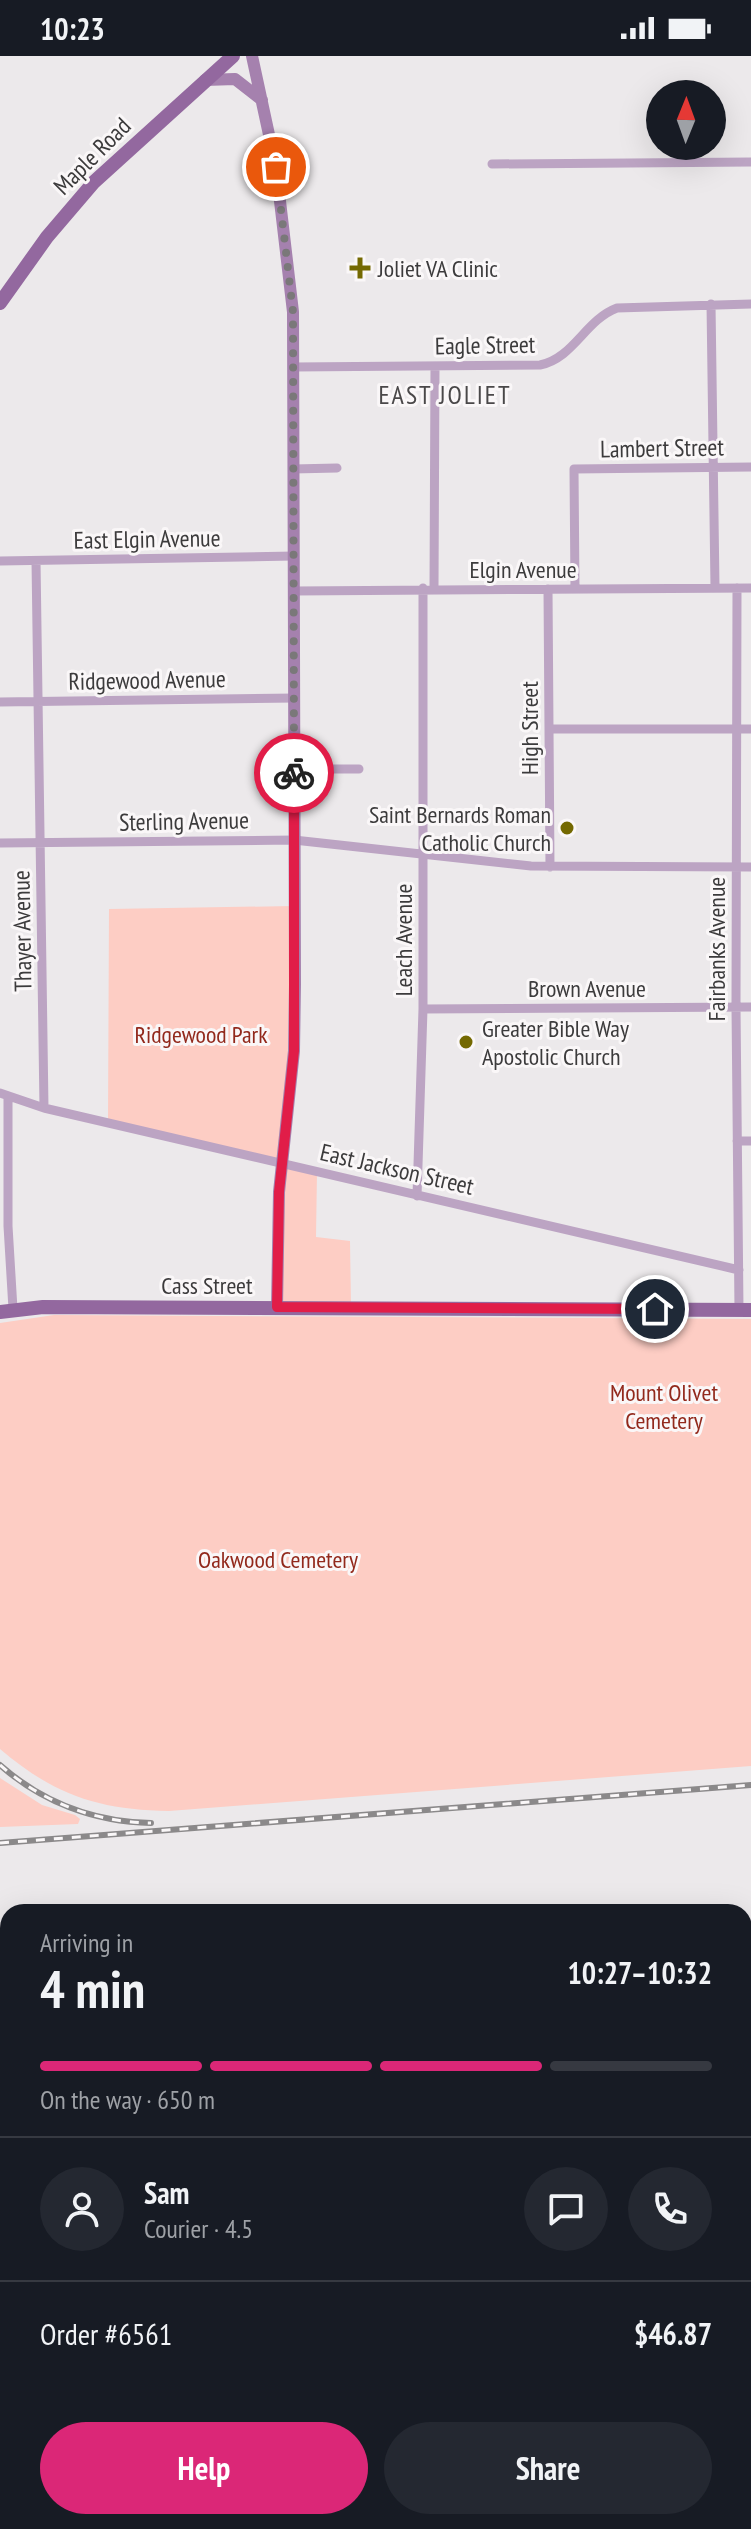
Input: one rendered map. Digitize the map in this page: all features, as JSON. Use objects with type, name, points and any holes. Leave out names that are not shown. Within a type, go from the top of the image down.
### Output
[{"type":"main road","name":"Maple Road","points":[[0,303],[47,237],[94,182],[233,56]]},
{"type":"main road","name":"Cass Street","points":[[4,1311],[43,1307],[745,1310]]},
{"type":"street","points":[[252,56],[276,167],[293,312],[294,1051],[279,1192],[277,1307]]},
{"type":"street","points":[[205,80],[235,79],[262,100]]},
{"type":"street","points":[[492,164],[751,162]]},
{"type":"street","points":[[711,304],[715,587]]},
{"type":"street","name":"Eagle Street","points":[[294,367],[540,365],[564,355],[591,323],[603,313],[617,308],[751,304]]},
{"type":"street","points":[[434,589],[435,366]]},
{"type":"street","name":"Lambert Street","points":[[575,589],[574,469],[751,467]]},
{"type":"street","points":[[293,469],[337,468]]},
{"type":"street","name":"East Elgin Avenue","points":[[0,561],[294,556]]},
{"type":"street","name":"Thayer Avenue","points":[[36,561],[44,1108]]},
{"type":"street","name":"Leach Avenue","points":[[417,1196],[423,1009],[423,588]]},
{"type":"street","name":"Fairbanks Avenue","points":[[737,588],[737,1141],[739,1270],[745,1310]]},
{"type":"street","name":"Elgin Avenue","points":[[295,591],[751,588]]},
{"type":"street","name":"High Street","points":[[548,589],[550,867]]},
{"type":"street","name":"Ridgewood Avenue","points":[[0,702],[295,698]]},
{"type":"street","points":[[549,729],[751,729]]},
{"type":"street","points":[[294,769],[359,769]]},
{"type":"street","name":"Sterling Avenue","points":[[0,843],[294,840],[550,867],[751,867]]},
{"type":"street","name":"Brown Avenue","points":[[423,1009],[751,1007]]},
{"type":"street","points":[[4,1094],[4,1311]]},
{"type":"street","name":"East Jackson Street","points":[[4,1094],[44,1108],[739,1270]]},
{"type":"street","points":[[737,1141],[751,1141]]},
{"type":"green space","name":"Ridgewood Park","points":[[293,906],[294,1050],[282,1162],[108,1121],[109,909]]},
{"type":"green space","points":[[283,1164],[317,1172],[316,1237],[350,1241],[351,1306],[278,1306]]},
{"type":"green space","name":"Oakwood Cemetery","points":[[54,1315],[751,1319],[751,1766],[169,1811],[99,1803],[78,1797],[39,1778],[0,1749],[0,1323]]},
{"type":"green space","points":[[0,1778],[42,1805],[75,1815],[80,1819],[78,1824],[0,1827]]},
{"type":"railway","points":[[0,1765],[33,1790],[70,1808],[109,1819],[151,1823]]},
{"type":"railway","points":[[0,1843],[751,1785]]},
{"type":"way so far","points":[[276,167],[293,312],[294,773]]},
{"type":"place","name":"Joliet VA Clinic","points":[[360,268]]},
{"type":"place","name":"Saint Bernards Roman Catholic Church","points":[[567,828]]},
{"type":"place","name":"Greater Bible Way Apostolic Church","points":[[466,1042]]},
{"type":"district","name":"EAST JOLIET","points":[[445,394]]},
{"type":"route","points":[[294,773],[294,1051],[279,1192],[277,1307],[655,1309]]},
{"type":"park label","name":"Mount Olivet Cemetery","points":[[664,1406]]}]
